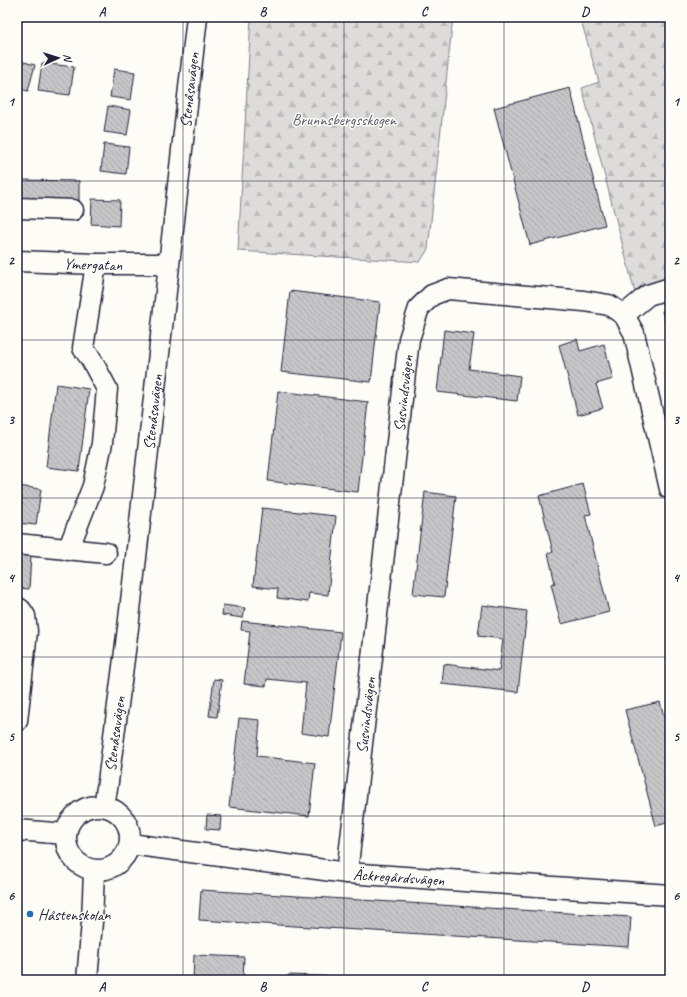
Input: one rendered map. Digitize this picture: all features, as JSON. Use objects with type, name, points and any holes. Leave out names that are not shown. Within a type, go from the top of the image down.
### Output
[{"type":"street","name":"Stenåsavägen","points":[[104,806],[128,628],[197,17]]},
{"type":"street","points":[[17,208],[72,210]]},
{"type":"street","name":"Ymergatan","points":[[17,261],[96,264],[168,264]]},
{"type":"street","points":[[68,550],[93,486],[102,443],[107,389],[91,359],[83,348],[96,264]]},
{"type":"street","points":[[624,315],[648,295],[670,288]]},
{"type":"street","name":"Susvindsvägen","points":[[347,873],[409,339],[419,308],[432,295],[448,289],[584,301],[609,305],[624,315],[634,333],[670,490]]},
{"type":"street","points":[[17,544],[106,553]]},
{"type":"street","points":[[17,607],[25,616],[27,631],[17,721]]},
{"type":"street","points":[[91,806],[104,806],[117,812],[127,822],[130,844],[125,857],[115,866],[108,869],[94,871],[82,867],[72,858],[67,846],[66,834],[70,821],[79,812],[91,806]]},
{"type":"street","points":[[17,830],[66,834]]},
{"type":"street","name":"Äckregårdsvägen","points":[[130,844],[347,873],[670,895]]},
{"type":"street","points":[[87,980],[92,922],[94,871]]},
{"type":"green space","name":"Brunnsbergsskogen","points":[[251,17],[453,17],[428,249],[420,262],[238,251]]},
{"type":"green space","points":[[580,17],[670,17],[670,281],[635,293],[582,88],[599,82]]},
{"type":"building","points":[[17,60],[35,65],[28,91],[17,88]]},
{"type":"building","points":[[42,63],[74,67],[70,95],[38,91]]},
{"type":"building","points":[[114,69],[135,72],[131,100],[110,97]]},
{"type":"building","points":[[570,88],[605,225],[530,245],[494,108]]},
{"type":"building","points":[[108,106],[131,110],[127,135],[104,132]]},
{"type":"building","points":[[104,144],[129,147],[126,174],[101,171]]},
{"type":"building","points":[[19,180],[79,181],[79,201],[18,201]]},
{"type":"building","points":[[92,199],[120,200],[119,226],[91,224]]},
{"type":"building","points":[[290,291],[380,302],[371,382],[281,372]]},
{"type":"building","points":[[670,309],[670,342],[662,311]]},
{"type":"building","points":[[444,330],[474,334],[469,369],[520,376],[517,401],[437,392]]},
{"type":"building","points":[[577,339],[580,351],[604,344],[613,379],[596,384],[603,408],[578,415],[559,345]]},
{"type":"building","points":[[56,384],[89,389],[79,471],[46,467]]},
{"type":"building","points":[[278,391],[368,402],[358,492],[268,481]]},
{"type":"building","points":[[583,484],[591,514],[585,515],[609,612],[561,624],[551,584],[555,583],[548,553],[553,552],[539,496]]},
{"type":"building","points":[[17,486],[41,489],[36,525],[17,523]]},
{"type":"building","points":[[425,492],[456,496],[444,597],[413,594]]},
{"type":"building","points":[[262,508],[336,516],[328,595],[309,593],[308,602],[277,598],[278,589],[253,586]]},
{"type":"building","points":[[17,555],[31,556],[29,589],[17,588]]},
{"type":"building","points":[[223,605],[245,608],[243,618],[222,615]]},
{"type":"building","points":[[482,605],[527,611],[518,692],[442,684],[444,664],[499,671],[503,639],[478,636]]},
{"type":"building","points":[[242,621],[341,632],[329,737],[301,733],[306,683],[267,679],[266,686],[244,684],[250,631],[241,630]]},
{"type":"building","points":[[214,679],[222,680],[217,717],[209,716]]},
{"type":"building","points":[[660,702],[664,716],[670,714],[670,822],[656,826],[625,710]]},
{"type":"building","points":[[239,718],[260,720],[257,756],[315,763],[309,816],[229,807]]},
{"type":"building","points":[[207,815],[221,816],[220,830],[206,829]]},
{"type":"building","points":[[201,890],[631,917],[629,947],[199,920]]},
{"type":"building","points":[[194,955],[244,957],[243,980],[193,980]]},
{"type":"building","points":[[288,975],[346,977],[346,980],[288,980]]},
{"type":"place","name":"Håstenskolan","points":[[30,914]]}]
